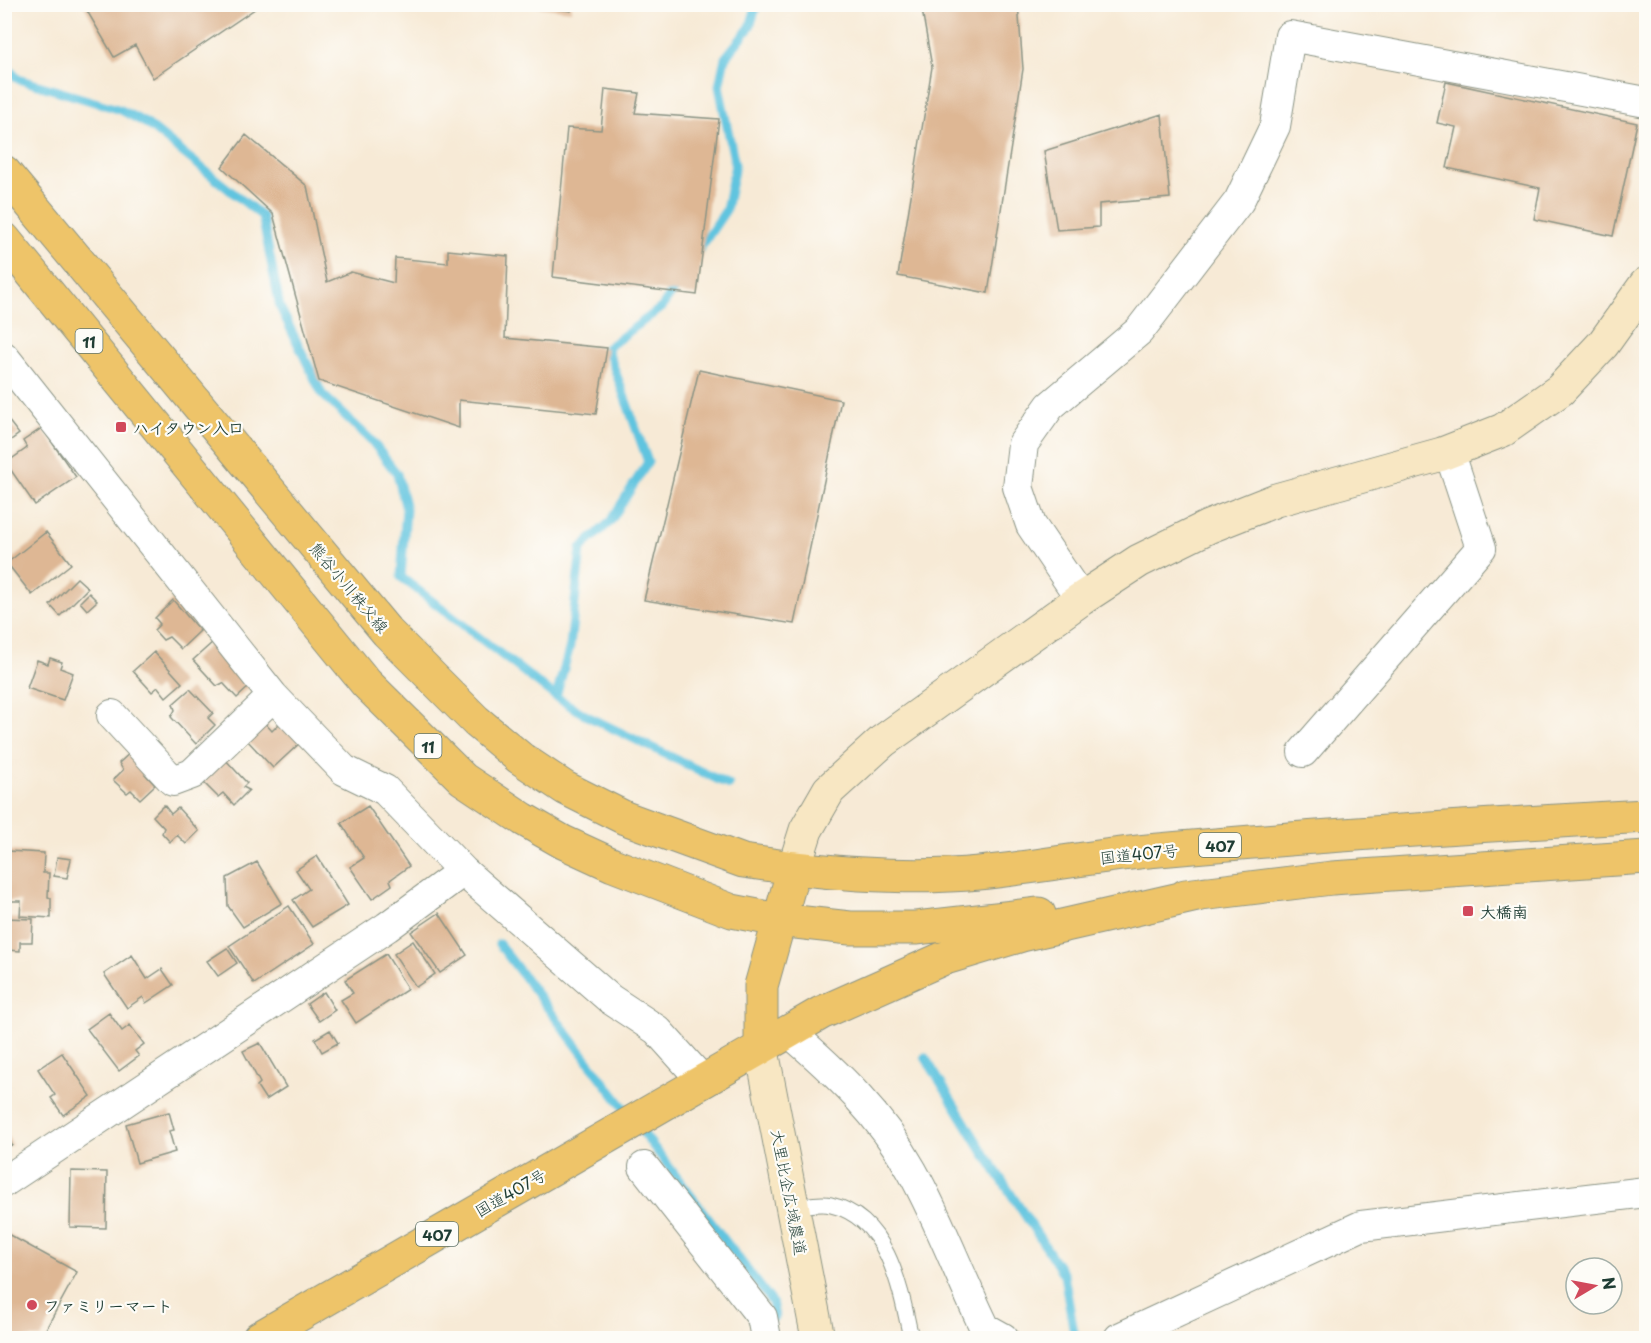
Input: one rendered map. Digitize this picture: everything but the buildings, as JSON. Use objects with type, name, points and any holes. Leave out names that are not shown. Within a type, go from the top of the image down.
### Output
[{"type":"main road","name":"熊谷小川秩父線","points":[[4,172],[387,633],[476,721],[520,758],[565,788],[625,818],[742,861],[794,868]]},
{"type":"main road","name":"11","points":[[4,239],[366,683],[464,779],[523,819],[603,861],[732,911],[778,920]]},
{"type":"main road","name":"国道407号","points":[[794,868],[861,876],[967,873],[1127,853],[1320,836],[1647,816]]},
{"type":"main road","name":"国道407号","points":[[778,920],[850,928],[916,928],[1332,878],[1647,857]]},
{"type":"main road","points":[[775,1039],[761,986],[794,868]]},
{"type":"main road","name":"国道407号","points":[[259,1338],[821,1013],[942,959],[1022,935],[1206,893]]},
{"type":"street","points":[[1081,599],[1030,525],[1018,487],[1023,444],[1050,406],[1139,331],[1239,201],[1275,126],[1290,36],[1647,102]]},
{"type":"street","points":[[794,868],[806,830],[829,790],[884,741],[1081,599],[1139,561],[1247,511],[1276,500],[1449,452],[1503,430],[1560,390],[1603,344],[1647,284]]},
{"type":"street","points":[[4,357],[273,696],[344,770],[385,790],[463,871],[610,999],[657,1030],[702,1080]]},
{"type":"street","points":[[1303,752],[1481,548],[1449,452]]},
{"type":"street","points":[[112,714],[173,781],[192,774],[273,696]]},
{"type":"street","points":[[4,1182],[387,927],[463,871]]},
{"type":"street","points":[[775,1039],[831,1068],[872,1112],[912,1170],[985,1328],[1003,1338]]},
{"type":"street","name":"大里比企広域農道","points":[[775,1039],[794,1207],[818,1338]]},
{"type":"street","points":[[644,1167],[762,1317],[766,1338]]},
{"type":"street","points":[[1119,1338],[1361,1226],[1647,1192]]},
{"type":"lane","points":[[794,1207],[830,1204],[847,1210],[874,1234],[899,1283],[911,1338]]},
{"type":"waterway","points":[[697,253],[726,210],[735,165],[719,86],[725,58],[750,27],[757,4]]},
{"type":"waterway","points":[[4,64],[18,79],[121,110],[147,124],[262,216],[280,307],[322,394],[371,440],[397,474],[406,509],[401,577],[556,697],[587,716],[729,785]]},
{"type":"waterway","points":[[556,697],[570,646],[581,548],[610,522],[648,462],[607,348],[662,307],[678,283]]},
{"type":"waterway","points":[[499,944],[772,1302],[775,1317]]},
{"type":"waterway","points":[[925,1057],[977,1142],[1064,1275],[1075,1338]]},
{"type":"place","name":"ハイタウン入口","points":[[121,427]]},
{"type":"place","name":"大橋南","points":[[1468,911]]},
{"type":"place","name":"ファミリーマート","points":[[32,1305]]}]
